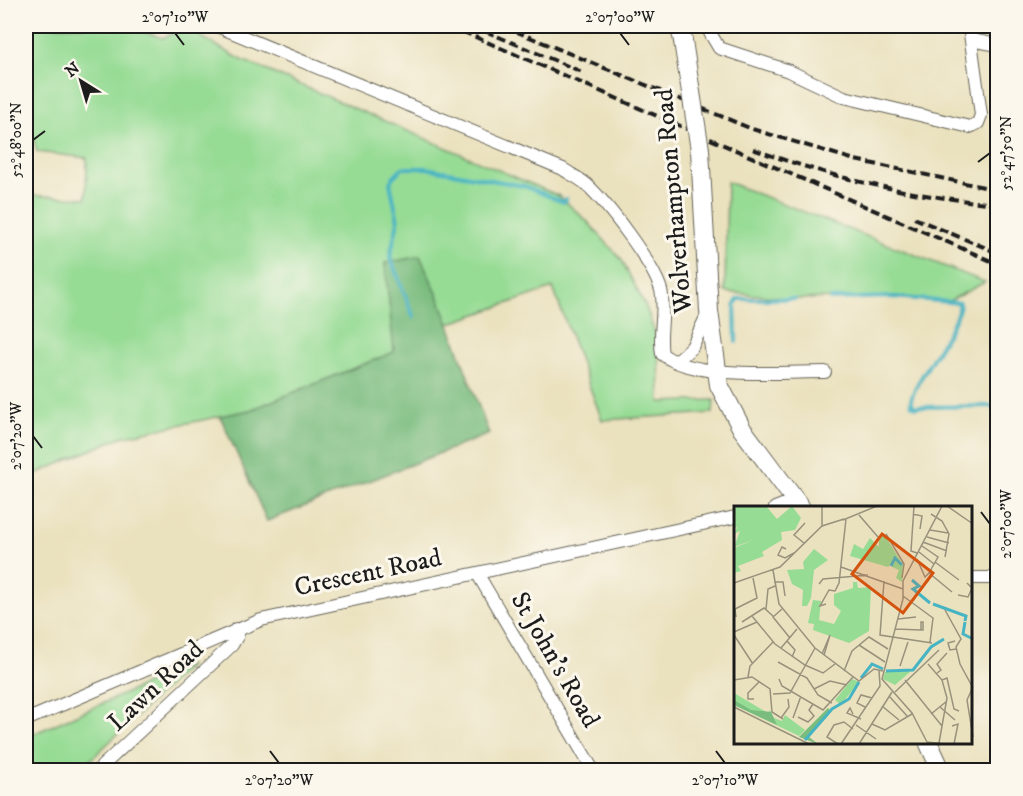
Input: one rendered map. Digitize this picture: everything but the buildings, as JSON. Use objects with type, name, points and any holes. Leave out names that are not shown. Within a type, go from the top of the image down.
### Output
[{"type":"highway","name":"Wolverhampton Road","points":[[682,33],[700,150],[709,311],[716,372],[727,402],[742,429],[798,504]]},
{"type":"highway","points":[[929,745],[941,771]]},
{"type":"street","points":[[217,26],[563,169],[586,184],[653,270],[661,291],[662,354],[677,361],[716,372],[825,372]]},
{"type":"street","points":[[706,26],[719,48],[789,71],[843,96],[961,127],[970,127],[978,123],[981,116],[969,26]]},
{"type":"street","points":[[971,40],[998,45]]},
{"type":"street","points":[[677,361],[692,347],[709,311]]},
{"type":"street","name":"Crescent Road","points":[[26,720],[236,629],[279,615],[734,517]]},
{"type":"street","name":"St John's Road","points":[[477,573],[593,771]]},
{"type":"street","points":[[972,578],[998,578]]},
{"type":"street","name":"Lawn Road","points":[[98,771],[232,645],[238,635],[236,629]]},
{"type":"green space","points":[[26,26],[128,26],[162,38],[186,28],[240,59],[559,196],[587,221],[621,259],[646,307],[659,345],[660,402],[714,400],[713,413],[602,420],[553,288],[448,324],[440,300],[385,263],[395,352],[250,410],[121,437],[26,478],[26,195],[86,198],[87,158],[37,152],[26,112]]},
{"type":"green space","points":[[727,182],[985,282],[947,302],[893,297],[795,299],[725,292]]},
{"type":"green space","points":[[420,256],[440,300],[489,434],[267,521],[220,416],[250,410],[394,352],[385,263]]},
{"type":"green space","points":[[190,665],[80,770],[26,770],[26,737]]},
{"type":"waterway","points":[[414,318],[390,257],[398,221],[390,183],[402,168],[426,168],[524,186],[563,202],[566,199]]},
{"type":"waterway","points":[[830,299],[893,297],[960,303],[951,328],[917,386],[911,404],[916,407],[998,406]]},
{"type":"waterway","points":[[736,342],[735,305],[738,299],[795,299]]},
{"type":"railway","points":[[450,26],[998,264]]},
{"type":"railway","points":[[473,26],[582,72]]},
{"type":"railway","points":[[503,26],[752,129],[855,160],[998,190]]},
{"type":"railway","points":[[753,149],[813,169],[873,185],[935,197],[998,204]]},
{"type":"railway","points":[[914,218],[998,253]]}]
